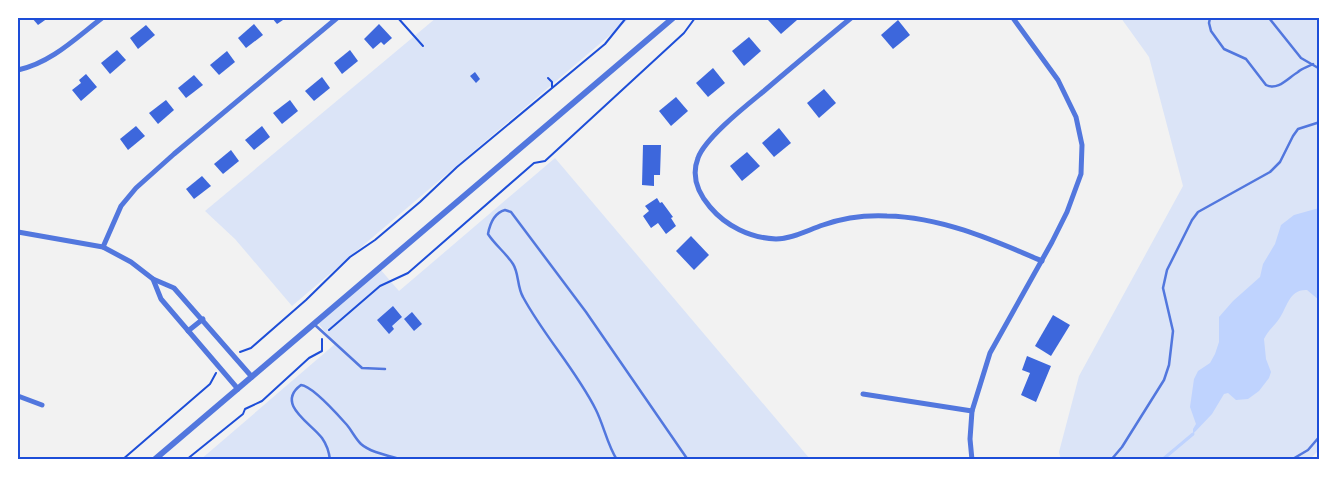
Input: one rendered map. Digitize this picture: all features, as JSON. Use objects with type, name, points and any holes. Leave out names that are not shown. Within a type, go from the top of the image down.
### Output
[{"type":"street","points":[[18,70],[41,63],[53,56],[102,18]]},
{"type":"street","points":[[103,247],[120,206],[136,188],[337,18]]},
{"type":"street","points":[[154,460],[673,18]]},
{"type":"street","points":[[851,18],[730,120],[707,144],[698,157],[695,174],[698,188],[706,203],[728,224],[752,236],[777,239],[852,218],[887,216],[926,220],[964,230],[1042,261]]},
{"type":"street","points":[[972,460],[970,439],[972,411],[990,353],[1042,261],[1067,212],[1081,174],[1082,145],[1076,117],[1058,80],[1013,18]]},
{"type":"street","points":[[18,232],[103,247],[131,262],[153,279],[174,288],[252,377]]},
{"type":"street","points":[[153,279],[161,299],[238,389]]},
{"type":"street","points":[[188,331],[203,319]]},
{"type":"street","points":[[862,394],[972,411]]},
{"type":"street","points":[[18,396],[42,405]]},
{"type":"lane","points":[[1210,18],[1211,30],[1224,49],[1246,59],[1266,85],[1271,88],[1276,87],[1300,70],[1313,64]]},
{"type":"lane","points":[[1269,18],[1301,58],[1320,69]]},
{"type":"lane","points":[[1111,460],[1122,447],[1164,380],[1169,366],[1173,331],[1163,288],[1167,270],[1192,220],[1198,212],[1270,172],[1280,162],[1298,129],[1320,122]]},
{"type":"lane","points":[[617,460],[609,446],[596,410],[576,375],[550,340],[523,297],[513,265],[488,234],[494,217],[501,211],[511,212],[603,335],[688,460]]},
{"type":"lane","points":[[314,324],[362,368],[385,369]]},
{"type":"lane","points":[[330,460],[329,450],[322,438],[297,414],[294,408],[293,395],[296,388],[301,385],[306,386],[320,398],[346,424],[361,444],[368,449],[404,460]]},
{"type":"lane","points":[[1291,460],[1308,450],[1320,436]]},
{"type":"path","points":[[398,18],[423,46]]},
{"type":"path","points":[[234,356],[241,350],[251,348],[306,300],[350,256],[375,240],[420,202],[457,167],[605,44],[626,18]]},
{"type":"path","points":[[186,460],[243,414],[245,409],[262,401],[309,358],[322,351],[322,336],[380,286],[408,273],[534,163],[545,161],[684,34],[695,18]]},
{"type":"path","points":[[548,78],[552,82],[552,87]]},
{"type":"path","points":[[122,460],[210,384],[220,368]]},
{"type":"shaded area","points":[[436,18],[630,18],[292,306],[235,239],[205,211]]},
{"type":"shaded area","points":[[1121,18],[1319,18],[1319,450],[1309,460],[1061,460],[1059,452],[1079,376],[1183,186],[1149,57]]},
{"type":"shaded area","points":[[555,158],[810,459],[200,460],[335,344],[317,322],[380,269],[399,291]]},
{"type":"water","points":[[1319,208],[1319,300],[1307,290],[1292,296],[1279,319],[1264,339],[1266,359],[1271,372],[1269,378],[1259,391],[1248,399],[1236,400],[1228,393],[1224,394],[1212,414],[1193,434],[1196,424],[1190,407],[1194,379],[1198,371],[1210,363],[1215,354],[1219,342],[1219,317],[1233,301],[1260,277],[1263,264],[1275,244],[1281,225],[1294,215]]},
{"type":"building","points":[[32,18],[48,18],[38,25]]},
{"type":"building","points":[[272,18],[286,18],[277,24]]},
{"type":"building","points":[[771,18],[795,18],[797,20],[781,34],[768,20]]},
{"type":"building","points":[[898,20],[910,35],[893,49],[881,35]]},
{"type":"building","points":[[254,24],[263,35],[246,48],[238,38]]},
{"type":"building","points":[[379,24],[392,38],[384,45],[381,42],[373,49],[364,39]]},
{"type":"building","points":[[146,25],[155,35],[138,49],[130,38]]},
{"type":"building","points":[[749,37],[761,51],[744,66],[732,51]]},
{"type":"building","points":[[117,50],[126,60],[110,74],[101,63]]},
{"type":"building","points":[[350,50],[358,61],[342,74],[334,63]]},
{"type":"building","points":[[227,51],[235,62],[219,75],[210,65]]},
{"type":"building","points":[[713,68],[725,83],[708,97],[696,83]]},
{"type":"building","points":[[475,72],[480,79],[476,83],[470,76]]},
{"type":"building","points":[[86,74],[97,87],[81,101],[72,90],[81,83],[79,80]]},
{"type":"building","points":[[194,75],[203,85],[186,98],[178,88]]},
{"type":"building","points":[[322,77],[330,88],[314,101],[305,91]]},
{"type":"building","points":[[824,89],[836,103],[819,118],[807,103]]},
{"type":"building","points":[[676,97],[688,111],[671,126],[659,111]]},
{"type":"building","points":[[166,100],[174,110],[158,124],[149,113]]},
{"type":"building","points":[[290,100],[298,111],[282,124],[273,113]]},
{"type":"building","points":[[136,126],[145,136],[128,150],[120,139]]},
{"type":"building","points":[[262,126],[270,137],[254,150],[245,140]]},
{"type":"building","points":[[779,128],[791,143],[774,157],[762,143]]},
{"type":"building","points":[[643,145],[661,145],[660,175],[654,175],[654,186],[642,185]]},
{"type":"building","points":[[231,150],[239,161],[223,174],[214,164]]},
{"type":"building","points":[[747,152],[760,166],[742,181],[730,166]]},
{"type":"building","points":[[202,176],[211,186],[194,199],[186,189]]},
{"type":"building","points":[[657,198],[673,217],[671,218],[676,226],[666,234],[658,223],[651,228],[643,216],[649,211],[645,206]]},
{"type":"building","points":[[691,236],[709,255],[694,270],[676,251]]},
{"type":"building","points":[[393,306],[402,317],[392,326],[394,329],[389,334],[377,320]]},
{"type":"building","points":[[412,312],[422,324],[414,331],[404,319]]},
{"type":"building","points":[[1053,315],[1070,325],[1051,356],[1035,346]]},
{"type":"building","points":[[1027,356],[1051,366],[1036,402],[1021,395],[1030,373],[1022,370]]},
{"type":"waterway","points":[[1162,460],[1193,434]]}]
